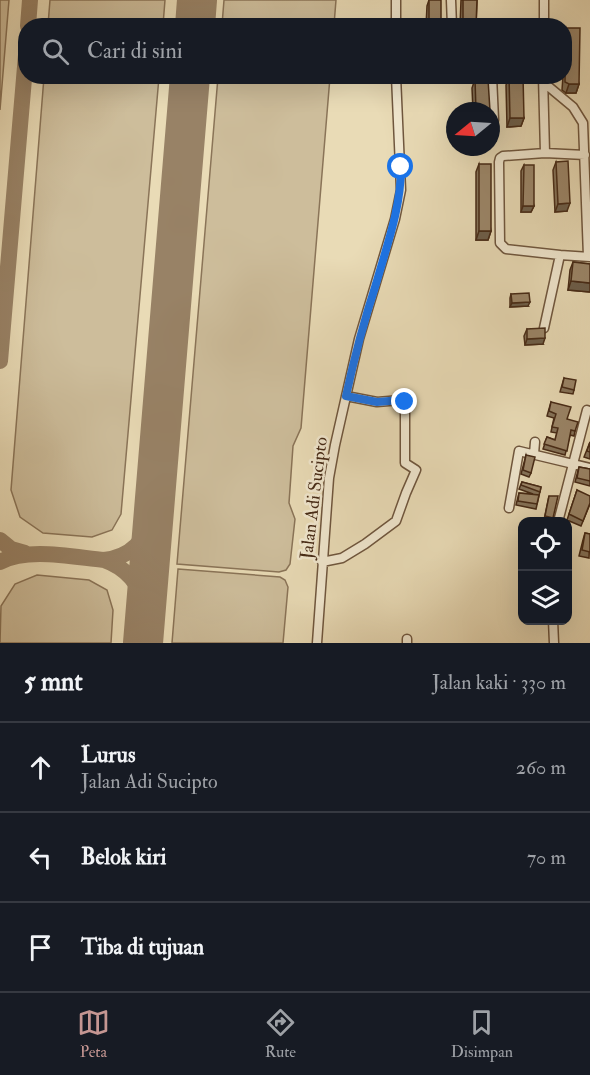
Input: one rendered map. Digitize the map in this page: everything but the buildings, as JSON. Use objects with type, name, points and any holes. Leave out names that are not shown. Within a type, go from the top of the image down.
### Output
[{"type":"street","points":[[396,0],[396,18]]},
{"type":"street","points":[[451,0],[452,18]]},
{"type":"street","points":[[544,0],[544,18]]},
{"type":"street","name":"Jalan Adi Sucipto","points":[[317,643],[329,478],[359,339],[395,219],[401,190],[396,84]]},
{"type":"street","points":[[492,84],[493,102]]},
{"type":"street","points":[[543,84],[545,153]]},
{"type":"street","points":[[548,84],[573,107],[583,123],[585,155],[585,217],[589,256],[506,249],[500,243],[498,162],[500,158],[545,153],[585,155]]},
{"type":"street","points":[[544,328],[560,255]]},
{"type":"street","points":[[322,562],[342,558],[396,521],[416,470],[404,461],[405,402],[401,400],[377,402],[346,396]]},
{"type":"street","points":[[559,517],[587,410]]},
{"type":"street","points":[[534,454],[535,442]]},
{"type":"street","points":[[509,508],[518,452],[521,450],[590,468]]},
{"type":"street","points":[[553,625],[554,643]]},
{"type":"shaded area","points":[[0,0],[9,0],[0,110]]},
{"type":"shaded area","points":[[50,0],[165,0],[164,18],[49,18]]},
{"type":"shaded area","points":[[224,0],[336,0],[335,18],[223,18]]},
{"type":"shaded area","points":[[43,84],[158,84],[121,514],[112,530],[92,537],[43,533],[20,517],[11,490]]},
{"type":"shaded area","points":[[217,84],[329,84],[301,428],[293,446],[289,503],[295,519],[290,564],[286,570],[279,572],[177,564]]},
{"type":"shaded area","points":[[178,569],[280,577],[285,580],[288,587],[283,643],[172,643]]},
{"type":"shaded area","points":[[37,575],[89,580],[107,590],[113,610],[111,643],[0,643],[1,606],[15,584]]},
{"type":"taxiway","points":[[29,18],[30,0]]},
{"type":"taxiway","points":[[0,361],[24,84]]},
{"type":"taxiway","points":[[0,562],[11,557],[37,554],[104,560],[114,558],[136,546],[154,515]]},
{"type":"taxiway","points":[[0,540],[11,549],[25,553]]},
{"type":"taxiway","points":[[104,560],[126,572],[136,584],[146,607]]},
{"type":"runway","points":[[196,18],[197,0]]},
{"type":"runway","points":[[143,643],[189,84]]},
{"type":"route","points":[[401,167],[401,190],[395,219],[359,339],[346,396],[377,402],[401,400],[405,402]]}]
